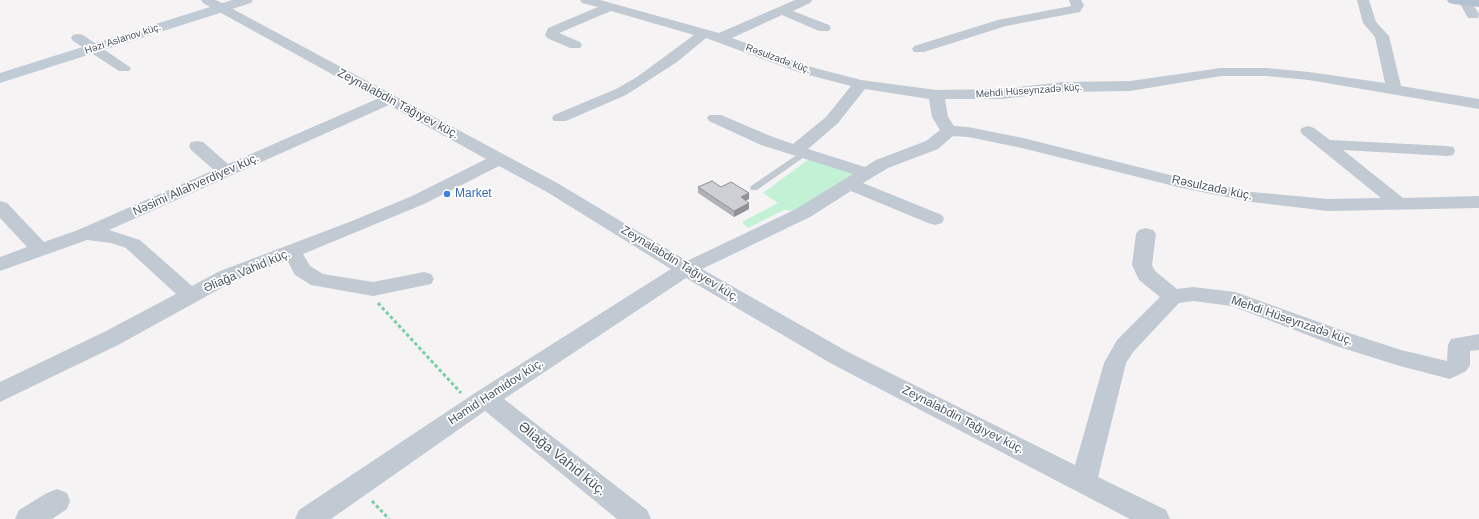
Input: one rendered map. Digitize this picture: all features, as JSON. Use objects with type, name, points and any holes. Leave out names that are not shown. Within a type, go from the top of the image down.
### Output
[{"type":"main road","name":"Həzi Aslanov küç.","points":[[0,78],[93,48],[214,4],[246,0]]},
{"type":"street","name":"Rəsulzadə küç.","points":[[586,0],[720,38],[806,70],[861,84],[936,95]]},
{"type":"street","points":[[720,38],[806,0]]},
{"type":"street","points":[[919,49],[1003,23],[1075,9],[1078,5],[1074,0]]},
{"type":"street","points":[[1363,0],[1370,23],[1382,36],[1394,89]]},
{"type":"street","name":"Zeynalabdin Tağıyev küç.","points":[[214,4],[596,213],[686,269],[840,358],[1156,519]]},
{"type":"street","points":[[575,45],[552,34],[552,32],[610,7]]},
{"type":"street","points":[[782,11],[824,28]]},
{"type":"street","points":[[560,118],[621,92],[642,80],[672,60],[703,34]]},
{"type":"street","points":[[78,38],[124,68]]},
{"type":"street","name":"Mehdi Hüseynzadə küç.","points":[[936,95],[1001,94],[1063,87],[1130,86],[1221,72],[1266,72],[1309,76],[1479,104]]},
{"type":"street","points":[[800,152],[832,120],[861,84]]},
{"type":"street","points":[[686,269],[803,213],[882,164],[932,145],[949,131],[940,117],[936,95]]},
{"type":"street","name":"Nəsimi Allahverdiyev küç.","points":[[0,264],[85,234],[389,99]]},
{"type":"street","points":[[714,118],[800,152],[866,173]]},
{"type":"street","name":"Rəsulzadə küç.","points":[[949,131],[968,132],[1023,144],[1182,183],[1252,198],[1328,205],[1479,202]]},
{"type":"street","points":[[1308,131],[1399,204]]},
{"type":"street","points":[[1325,145],[1447,151]]},
{"type":"street","points":[[197,146],[227,172]]},
{"type":"street","name":"Əliağa Vahid küç.","points":[[0,394],[227,276],[352,228],[418,200],[499,159]]},
{"type":"street","points":[[849,184],[935,219]]},
{"type":"street","points":[[0,207],[40,249]]},
{"type":"street","points":[[85,234],[114,237],[133,244],[191,296]]},
{"type":"street","points":[[1084,481],[1115,363],[1125,346],[1173,297],[1146,275],[1142,265],[1146,234]]},
{"type":"street","points":[[292,250],[302,270],[318,280],[373,289],[424,279]]},
{"type":"street","name":"Həmid Həmidov küç.","points":[[309,519],[480,402],[686,269]]},
{"type":"street","name":"Mehdi Hüseynzadə küç.","points":[[1173,297],[1193,294],[1235,299],[1344,340],[1400,358],[1450,370],[1458,365],[1460,345],[1479,342]]},
{"type":"street","name":"Əliağa Vahid küç.","points":[[480,402],[637,519]]},
{"type":"street","points":[[29,519],[57,501]]},
{"type":"lane","points":[[754,188],[800,152]]},
{"type":"path","points":[[373,289],[379,306],[480,402]]},
{"type":"path","points":[[358,486],[389,519]]},
{"type":"green space","points":[[809,159],[854,174],[795,211],[784,210],[748,228],[742,222],[778,203],[763,193]]},
{"type":"building","points":[[712,181],[721,187],[731,182],[749,193],[741,197],[749,203],[734,211],[698,187]]},
{"type":"place","name":"Market","points":[[447,194]]}]
